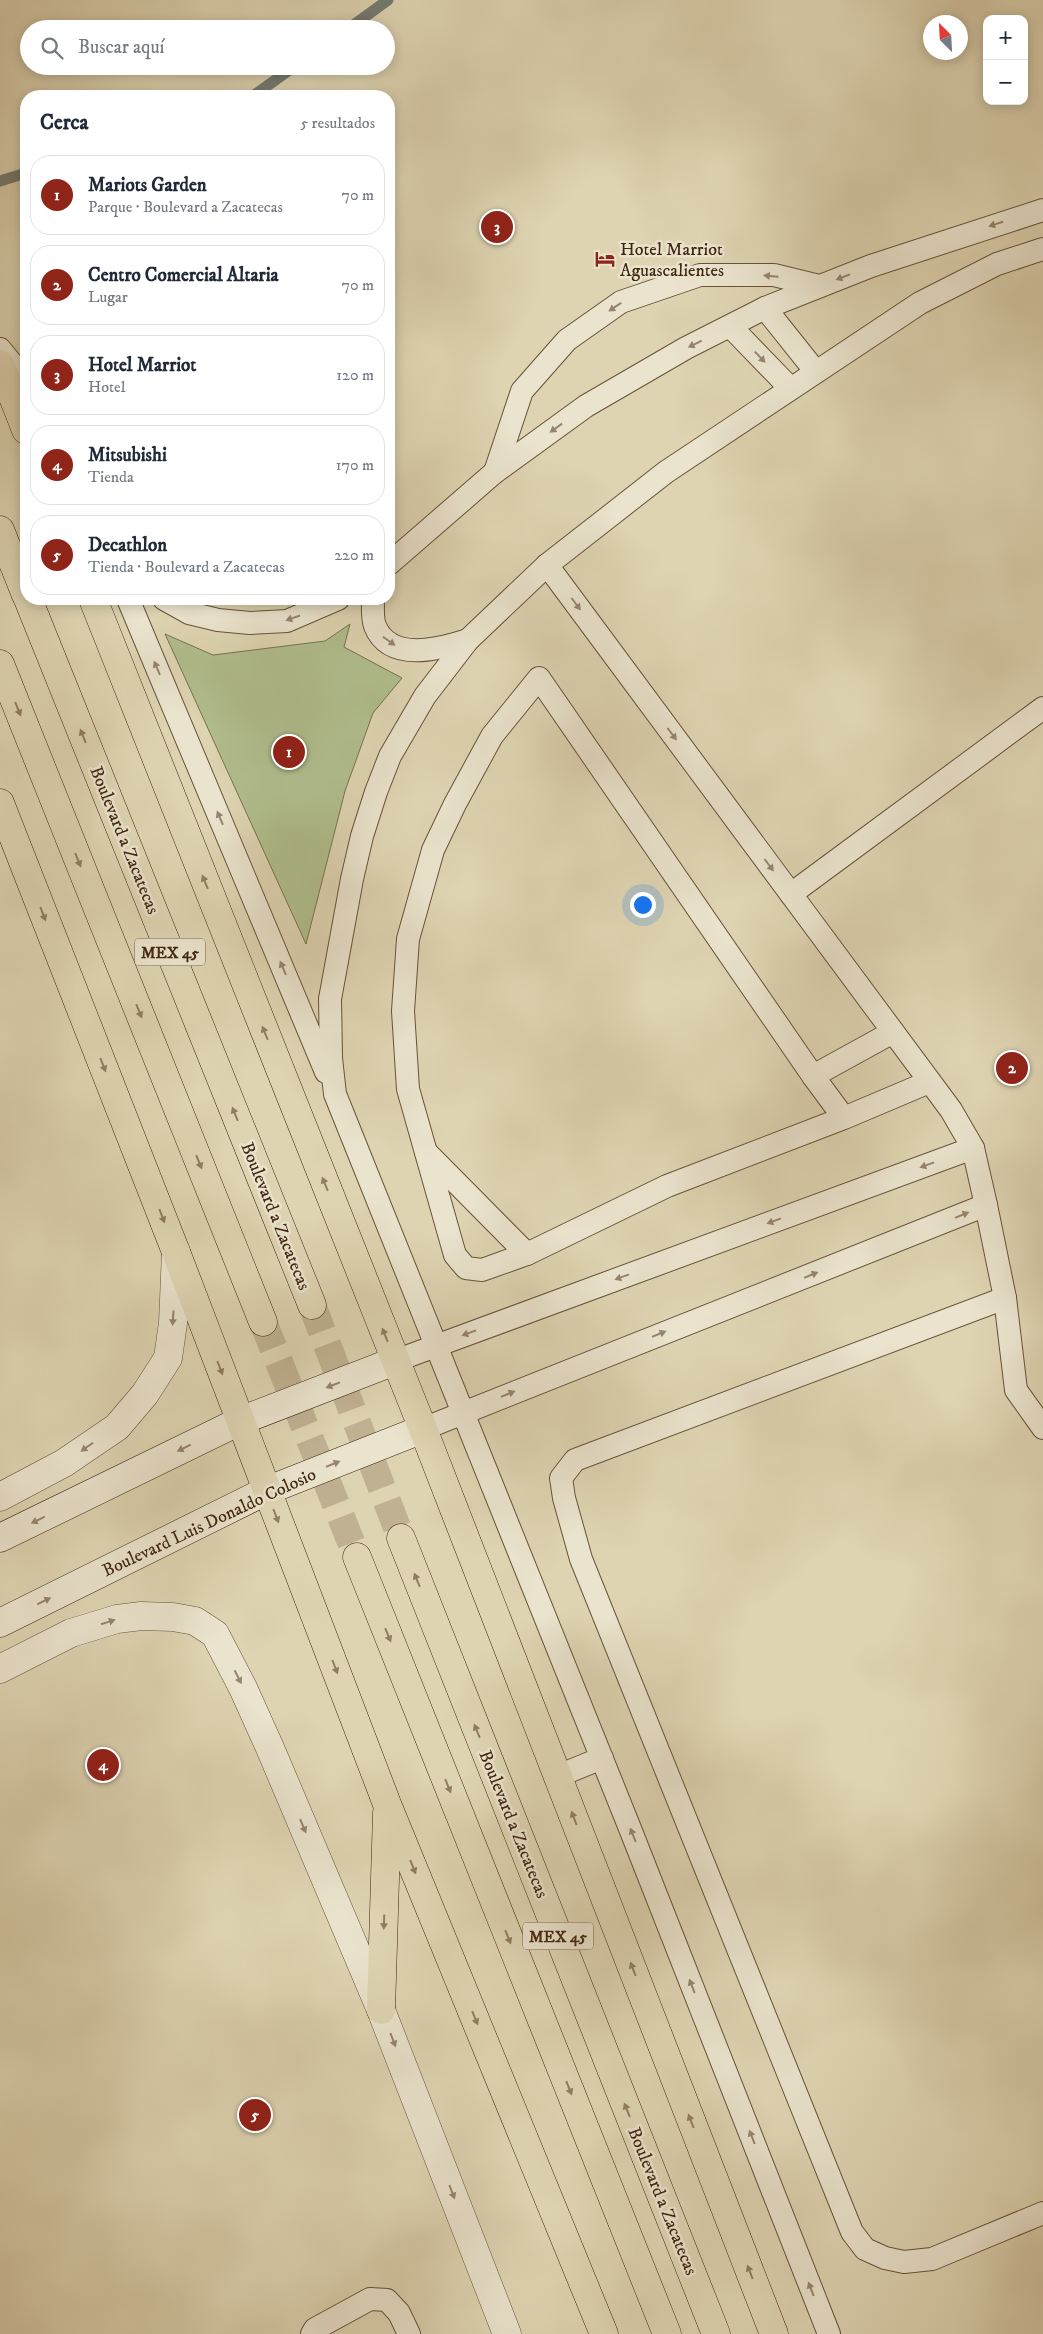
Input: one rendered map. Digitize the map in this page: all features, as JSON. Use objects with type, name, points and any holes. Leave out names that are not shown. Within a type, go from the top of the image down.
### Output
[{"type":"main road","points":[[0,364],[20,415]]},
{"type":"main road","points":[[0,530],[20,580]]},
{"type":"main road","name":"Boulevard a Zacatecas","points":[[30,605],[312,1305]]},
{"type":"main road","points":[[95,605],[423,1429],[774,2334]]},
{"type":"main road","name":"MEX 45","points":[[0,664],[263,1322]]},
{"type":"main road","points":[[0,803],[176,1252],[387,1804],[604,2334]]},
{"type":"main road","name":"Boulevard a Zacatecas","points":[[400,1538],[716,2334]]},
{"type":"main road","name":"MEX 45","points":[[357,1557],[667,2334]]},
{"type":"main road","points":[[381,2010],[387,1804]]},
{"type":"street","points":[[0,1497],[64,1463],[117,1427],[145,1394],[168,1358],[173,1323],[176,1252]]},
{"type":"street","points":[[0,1538],[240,1421],[395,1361]]},
{"type":"street","name":"Boulevard Luis Donaldo Colosio","points":[[0,1623],[266,1490],[423,1429]]},
{"type":"street","points":[[0,1669],[71,1633],[118,1619],[141,1616],[173,1617],[195,1621],[215,1634],[244,1688],[381,2010],[507,2334]]},
{"type":"lane","points":[[395,559],[495,472],[586,406],[686,348],[765,308],[871,266],[1040,217]]},
{"type":"lane","points":[[335,1094],[330,1058],[330,1000],[352,879],[362,836],[390,756],[425,696],[468,640],[546,565],[666,472],[920,303],[997,264],[1043,249]]},
{"type":"lane","points":[[495,472],[522,391],[567,340],[620,302],[700,275],[774,275],[819,286]]},
{"type":"lane","points":[[765,308],[816,372]]},
{"type":"lane","points":[[730,327],[790,388]]},
{"type":"lane","points":[[0,349],[20,373]]},
{"type":"lane","points":[[546,565],[894,1032],[951,1110],[973,1148],[1005,1298],[1016,1390],[1041,1423]]},
{"type":"lane","points":[[131,605],[335,1094],[602,1758],[828,2334]]},
{"type":"lane","points":[[175,605],[189,613],[218,620],[250,622],[287,621],[324,605]]},
{"type":"lane","points":[[373,605],[374,625],[385,641],[403,650],[421,650],[468,640]]},
{"type":"lane","points":[[844,1118],[813,1076],[539,678],[492,736],[455,804],[433,850],[408,939],[403,1011],[408,1089],[455,1255],[466,1268],[482,1270],[527,1254],[667,1186],[844,1118],[929,1082]]},
{"type":"lane","points":[[791,894],[1043,708]]},
{"type":"lane","points":[[813,1076],[894,1032]]},
{"type":"lane","points":[[395,1361],[973,1148]]},
{"type":"lane","points":[[424,1149],[527,1254]]},
{"type":"lane","points":[[423,1429],[986,1205]]},
{"type":"lane","points":[[1005,1298],[575,1460],[561,1478],[564,1498],[581,1559],[852,2232],[865,2249],[885,2258],[904,2262],[932,2259],[1043,2213]]},
{"type":"lane","points":[[558,1776],[602,1758]]},
{"type":"lane","points":[[312,2334],[315,2329],[370,2299],[387,2300],[399,2313],[409,2334]]},
{"type":"green space","points":[[350,624],[344,647],[402,678],[373,713],[345,791],[306,944],[165,634],[213,655],[325,641]]},
{"type":"waterway","points":[[360,20],[388,0]]},
{"type":"waterway","points":[[261,90],[282,75]]},
{"type":"waterway","points":[[0,181],[20,175]]},
{"type":"tunnel","points":[[312,1305],[401,1538]]},
{"type":"tunnel","points":[[263,1322],[357,1557]]},
{"type":"place","name":"Hotel Marriot","points":[[497,227]]},
{"type":"place","name":"Hotel Marriot Aguascalientes","points":[[605,259]]},
{"type":"place","name":"Mariots Garden","points":[[289,752]]},
{"type":"place","name":"Centro Comercial Altaria","points":[[1012,1068]]},
{"type":"place","name":"Mitsubishi","points":[[103,1765]]},
{"type":"place","name":"Decathlon","points":[[255,2115]]}]
